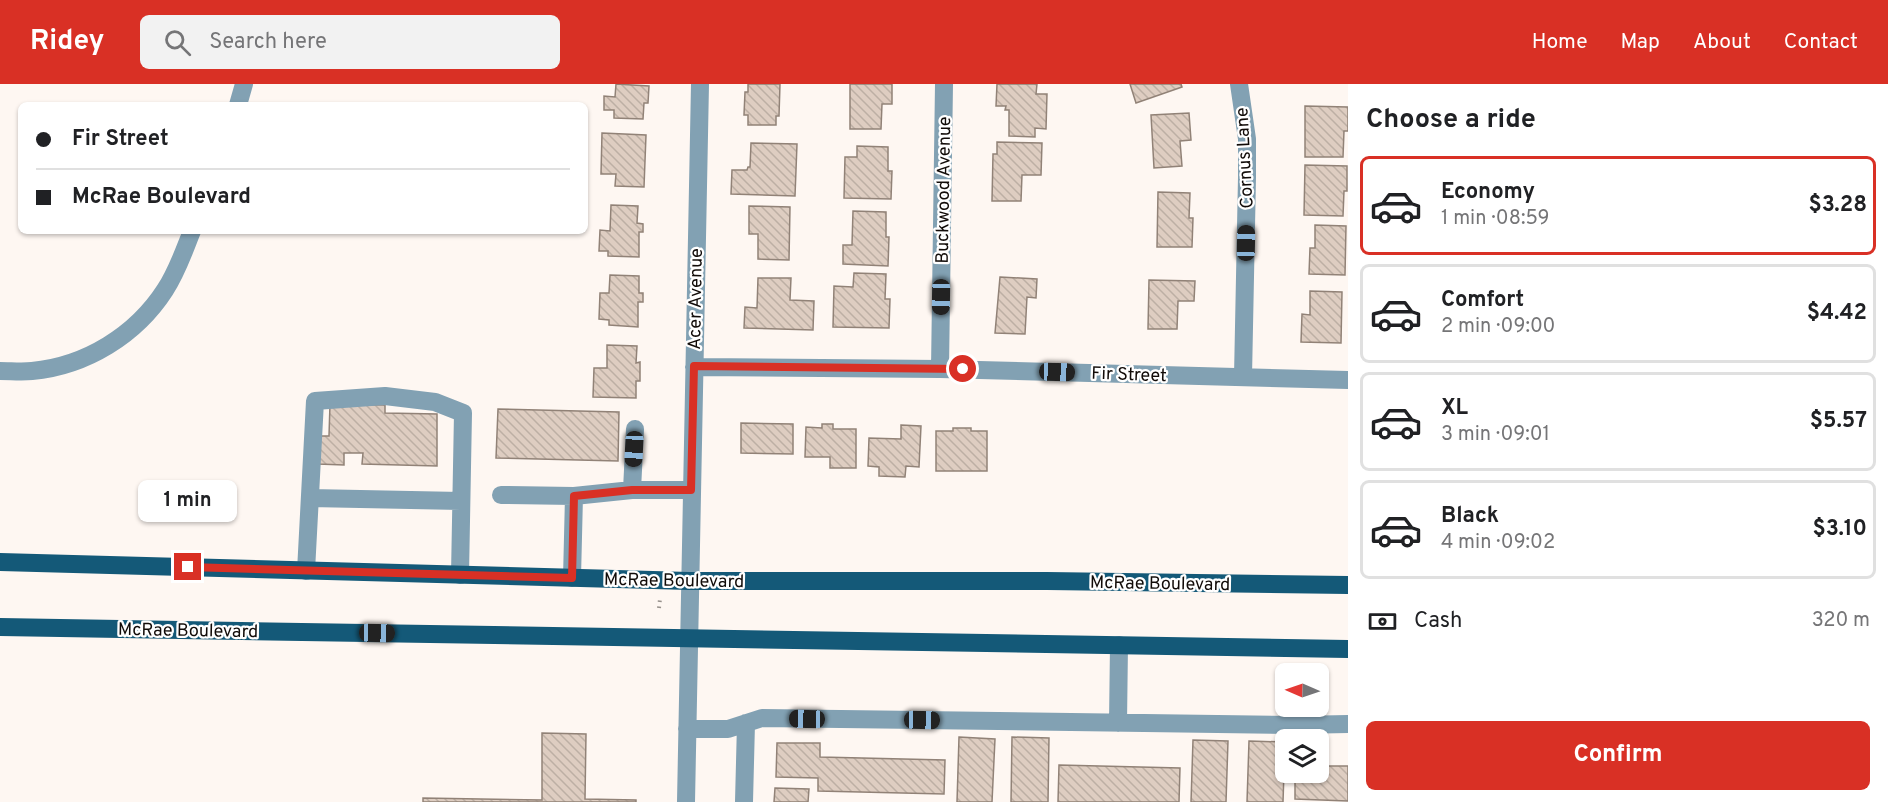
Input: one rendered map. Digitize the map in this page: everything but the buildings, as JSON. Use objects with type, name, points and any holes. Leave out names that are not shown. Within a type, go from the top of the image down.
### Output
[{"type":"main road","name":"McRae Boulevard","points":[[0,562],[688,581],[1047,581],[1348,585]]},
{"type":"main road","name":"McRae Boulevard","points":[[0,627],[1348,649]]},
{"type":"street","points":[[239,102],[244,84]]},
{"type":"street","name":"Acer Avenue","points":[[686,802],[688,581],[700,84]]},
{"type":"street","name":"Buckwood Avenue","points":[[940,369],[944,84]]},
{"type":"street","name":"Cornus Lane","points":[[1239,84],[1246,139],[1247,177],[1244,377]]},
{"type":"street","points":[[0,371],[32,371],[60,366],[93,355],[118,340],[145,317],[165,290],[191,234]]},
{"type":"street","name":"Fir Street","points":[[694,366],[940,369],[1348,380]]},
{"type":"street","points":[[306,571],[315,400],[386,396],[435,402],[463,413],[460,575]]},
{"type":"street","points":[[632,490],[635,429]]},
{"type":"street","points":[[501,495],[574,496],[632,490],[691,490]]},
{"type":"street","points":[[572,578],[574,496]]},
{"type":"street","points":[[310,498],[461,501]]},
{"type":"street","points":[[1118,723],[1119,645]]},
{"type":"street","points":[[687,729],[728,729],[762,718],[1348,724]]},
{"type":"street","points":[[744,802],[746,723]]},
{"type":"path","points":[[659,608],[660,598]]},
{"type":"route","points":[[188,567],[572,578],[574,496],[632,490],[691,490],[694,366],[963,369]]}]
